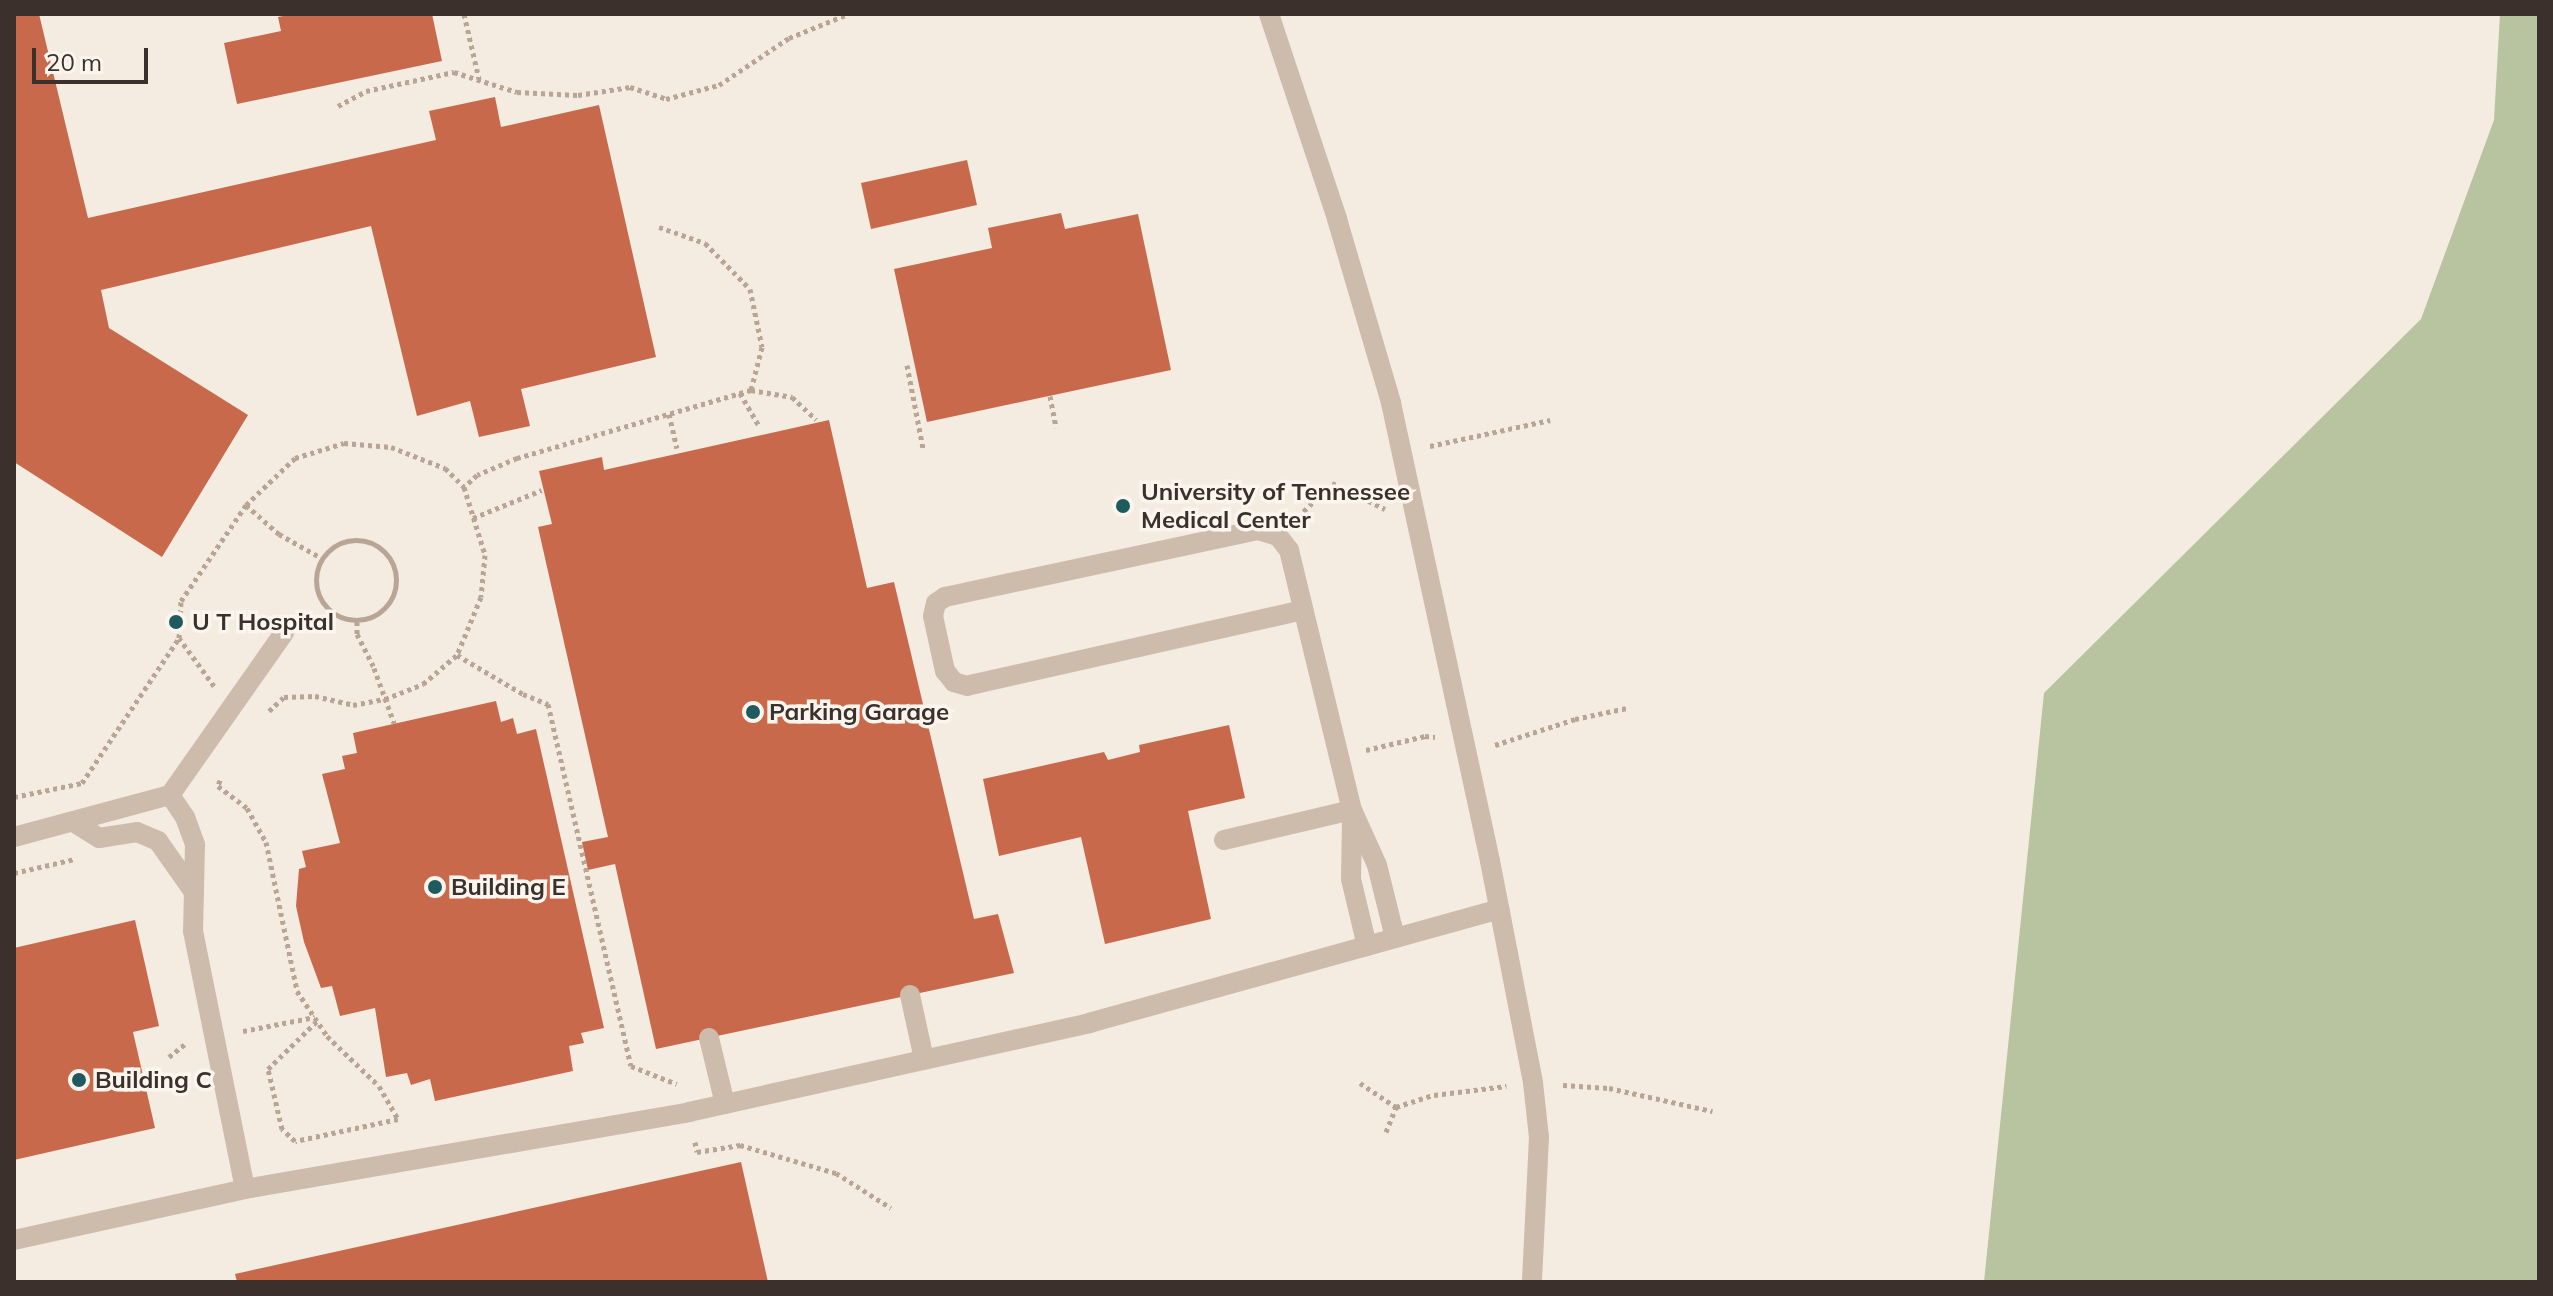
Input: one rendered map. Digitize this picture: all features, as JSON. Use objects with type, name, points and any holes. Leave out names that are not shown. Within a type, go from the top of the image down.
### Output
[{"type":"lane","points":[[1269,14],[1337,219],[1391,403],[1499,909],[1533,1083],[1539,1137],[1532,1282]]},
{"type":"lane","points":[[1303,610],[967,686],[954,682],[945,671],[933,616],[936,603],[945,597],[1258,530],[1278,536],[1289,550],[1352,810],[1377,865],[1395,938]]},
{"type":"lane","points":[[14,837],[170,795],[284,633]]},
{"type":"lane","points":[[170,795],[185,817],[195,845],[193,931],[245,1189]]},
{"type":"lane","points":[[1224,840],[1352,810]]},
{"type":"lane","points":[[1352,810],[1351,879],[1367,946]]},
{"type":"lane","points":[[75,823],[99,838],[137,832],[158,841],[194,892]]},
{"type":"lane","points":[[14,1240],[245,1189],[689,1112],[1089,1023],[1499,909]]},
{"type":"lane","points":[[910,995],[924,1059]]},
{"type":"lane","points":[[709,1038],[725,1104]]},
{"type":"path","points":[[464,14],[480,80]]},
{"type":"path","points":[[338,106],[366,91],[454,72],[517,92],[578,95],[630,87],[666,99],[719,85],[789,38],[848,14]]},
{"type":"path","points":[[659,227],[705,243],[750,289],[762,347],[751,390]]},
{"type":"path","points":[[907,365],[923,448]]},
{"type":"path","points":[[464,487],[477,475],[517,458],[751,390],[792,397],[816,419]]},
{"type":"path","points":[[740,393],[760,427]]},
{"type":"path","points":[[1050,396],[1056,427]]},
{"type":"path","points":[[669,414],[677,448]]},
{"type":"path","points":[[1425,447],[1550,420]]},
{"type":"path","points":[[14,797],[82,783],[179,638],[181,601],[246,505],[295,458],[344,443],[391,447],[445,468],[464,487],[485,555],[481,597],[457,655],[423,684],[385,699],[353,705],[315,696],[284,697],[250,728],[231,709],[179,638]]},
{"type":"path","points":[[1317,498],[1332,483]]},
{"type":"path","points":[[473,518],[542,490]]},
{"type":"path","points":[[246,505],[279,534],[323,559]]},
{"type":"path","points":[[356,538],[380,546],[396,566],[396,592],[382,613],[357,622],[333,614],[317,594],[316,568],[331,547],[356,538]]},
{"type":"path","points":[[357,622],[357,634],[394,723]]},
{"type":"path","points":[[457,655],[523,694],[548,704],[631,1066],[681,1085],[697,1152],[740,1145],[836,1173],[891,1208]]},
{"type":"path","points":[[221,775],[218,786],[247,808],[266,842],[297,991],[317,1021],[379,1086],[398,1119],[295,1141],[282,1129],[268,1069],[317,1021]]},
{"type":"path","points":[[1360,1083],[1396,1107]]},
{"type":"green space","points":[[2500,14],[2539,14],[2539,1282],[1984,1282],[2044,693],[2421,319],[2494,120]]},
{"type":"building","points":[[14,14],[39,14],[88,218],[436,140],[429,111],[495,97],[501,127],[599,105],[656,357],[521,389],[530,426],[479,437],[470,401],[417,416],[371,226],[101,290],[109,328],[248,415],[162,557],[14,462]]},
{"type":"building","points":[[294,14],[432,14],[442,61],[237,104],[224,43],[281,31],[278,17]]},
{"type":"building","points":[[967,160],[977,205],[871,229],[861,183]]},
{"type":"building","points":[[1061,213],[1065,229],[1138,214],[1171,370],[927,422],[894,269],[992,248],[988,228]]},
{"type":"building","name":"Parking Garage","points":[[829,420],[867,588],[894,582],[974,919],[998,914],[1014,973],[656,1049],[615,864],[588,870],[582,842],[608,837],[538,527],[552,524],[539,471],[602,457],[604,470]]},
{"type":"building","name":"Building E","points":[[496,701],[501,722],[513,718],[517,734],[536,729],[604,1028],[581,1033],[584,1043],[569,1046],[573,1071],[435,1101],[430,1079],[411,1085],[407,1073],[386,1077],[375,1008],[340,1016],[332,986],[321,988],[304,942],[296,906],[299,869],[306,867],[302,851],[340,843],[322,774],[345,769],[342,756],[357,753],[353,733]]},
{"type":"building","points":[[1229,725],[1245,798],[1188,811],[1211,919],[1105,944],[1081,837],[999,856],[983,779],[1104,752],[1108,760],[1140,752],[1139,745]]},
{"type":"building","name":"Building C","points":[[135,920],[159,1026],[133,1032],[155,1128],[14,1160],[14,948]]},
{"type":"building","points":[[741,1162],[768,1282],[237,1282],[235,1274]]},
{"type":"place","name":"University of Tennessee Medical Center","points":[[1123,506]]},
{"type":"place","name":"U T Hospital","points":[[176,622]]},
{"type":"place","name":"Parking Garage","points":[[753,712]]},
{"type":"place","name":"Building E","points":[[435,887]]},
{"type":"place","name":"Building C","points":[[79,1080]]}]
